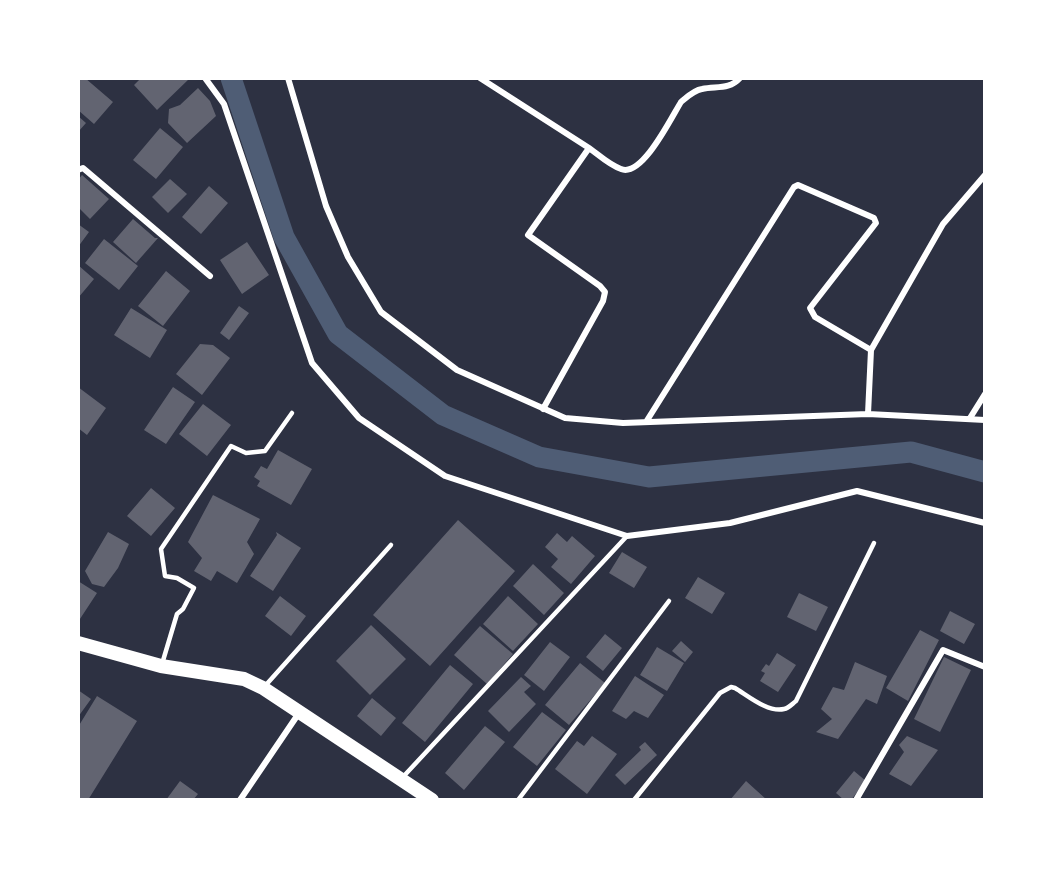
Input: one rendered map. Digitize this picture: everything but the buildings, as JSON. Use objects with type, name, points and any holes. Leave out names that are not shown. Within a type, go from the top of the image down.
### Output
[{"type":"main road","points":[[78,643],[161,666],[244,679],[263,688],[432,800]]},
{"type":"street","points":[[205,78],[224,104],[312,363],[359,418],[445,476],[627,536],[730,523],[857,491],[985,523]]},
{"type":"street","points":[[288,78],[326,206],[348,257],[381,312],[457,369],[565,418],[624,423],[868,414],[985,420]]},
{"type":"street","points":[[480,78],[622,171],[632,170],[645,160],[681,102],[689,95],[702,88],[731,85],[740,78]]},
{"type":"street","points":[[543,409],[603,301],[605,292],[600,286],[528,235],[589,148]]},
{"type":"street","points":[[78,170],[83,168],[210,276]]},
{"type":"street","points":[[868,414],[871,350],[943,224],[985,175]]},
{"type":"street","points":[[646,422],[794,187],[798,185],[874,218],[876,223],[810,308],[815,317],[871,350]]},
{"type":"street","points":[[969,418],[985,394]]},
{"type":"street","points":[[856,800],[943,650],[985,667]]},
{"type":"street","points":[[240,800],[300,713]]},
{"type":"lane","points":[[161,666],[177,614],[183,609],[194,588],[177,578],[165,576],[161,549],[231,446],[246,453],[265,451],[292,413]]},
{"type":"lane","points":[[401,779],[627,536]]},
{"type":"lane","points":[[634,800],[720,693],[730,687],[735,688],[770,708],[778,710],[786,709],[796,701],[874,543]]},
{"type":"lane","points":[[263,688],[391,545]]},
{"type":"lane","points":[[518,800],[669,602]]},
{"type":"waterway","points":[[231,78],[284,237],[338,334],[443,415],[539,457],[649,477],[911,452],[985,472]]}]
